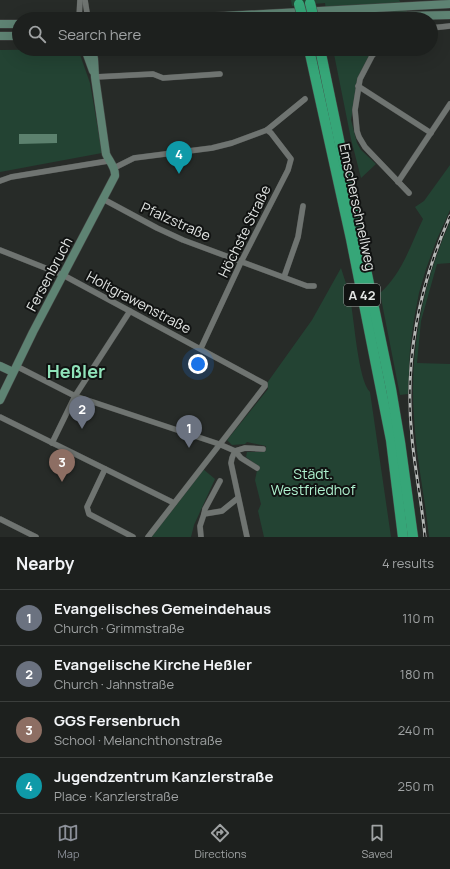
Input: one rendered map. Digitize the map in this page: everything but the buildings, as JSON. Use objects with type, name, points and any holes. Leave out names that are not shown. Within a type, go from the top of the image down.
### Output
[{"type":"highway","points":[[310,1],[312,12]]},
{"type":"highway","points":[[299,2],[301,12]]},
{"type":"highway","name":"Emscherschnellweg","points":[[311,56],[351,239],[389,432],[403,537]]},
{"type":"highway","name":"Emscherschnellweg","points":[[322,56],[392,389],[413,537]]},
{"type":"street","points":[[79,12],[80,0]]},
{"type":"street","points":[[85,0],[87,12]]},
{"type":"street","points":[[274,12],[424,2],[450,4]]},
{"type":"street","points":[[438,15],[450,15]]},
{"type":"street","points":[[0,24],[12,24]]},
{"type":"street","points":[[438,27],[450,26]]},
{"type":"street","points":[[0,36],[12,36]]},
{"type":"street","points":[[88,56],[95,76]]},
{"type":"street","points":[[93,56],[106,154],[108,161],[114,168],[131,159],[222,146],[267,130],[305,99]]},
{"type":"street","points":[[372,56],[358,86],[355,110],[355,121],[358,137],[365,147],[409,192]]},
{"type":"street","points":[[95,76],[153,74],[163,78],[220,74]]},
{"type":"street","points":[[358,86],[431,132]]},
{"type":"street","points":[[398,182],[450,104]]},
{"type":"street","name":"Höchste Straße","points":[[200,348],[241,262],[288,170],[291,159],[272,133],[267,130]]},
{"type":"street","points":[[0,181],[11,177],[108,161]]},
{"type":"street","name":"Fersenbruch","points":[[0,400],[115,176],[116,172],[114,168]]},
{"type":"street","name":"Pfalzstraße","points":[[103,199],[164,231],[241,262],[307,286],[314,286]]},
{"type":"street","points":[[284,277],[298,237],[303,206]]},
{"type":"street","name":"Holtgrawenstraße","points":[[0,250],[63,275],[264,383],[265,386],[219,444]]},
{"type":"street","points":[[52,443],[75,396],[130,312]]},
{"type":"street","points":[[0,366],[15,369],[75,396],[219,444],[235,452],[256,468]]},
{"type":"street","points":[[0,417],[174,503]]},
{"type":"street","points":[[148,537],[219,444]]},
{"type":"street","points":[[247,537],[231,463],[235,452],[245,448],[262,449]]},
{"type":"street","points":[[105,469],[87,507],[89,514],[133,537]]},
{"type":"street","points":[[201,537],[200,526],[205,509],[220,481]]},
{"type":"street","points":[[204,514],[222,511],[238,498]]},
{"type":"street","points":[[0,519],[36,537]]},
{"type":"green space","points":[[291,0],[399,0],[407,12],[326,12],[325,3],[292,6]]},
{"type":"green space","points":[[0,50],[12,50],[12,56],[80,56],[90,83],[102,153],[0,172]]},
{"type":"green space","points":[[334,56],[371,56],[358,79],[351,120],[357,143],[361,150],[376,164],[361,178],[351,139]]},
{"type":"green space","points":[[450,165],[450,210],[437,239],[419,293],[410,349],[408,394],[400,395],[380,293],[388,285],[400,268],[423,219],[415,207],[424,201]]},
{"type":"green space","points":[[450,222],[450,263],[437,264],[421,321],[417,363],[450,364],[450,537],[429,537],[415,432],[413,392],[414,367],[416,342],[425,293],[440,245]]},
{"type":"green space","name":"Städt. Westfriedhof","points":[[341,268],[350,298],[362,375],[370,392],[391,537],[264,537],[258,511],[261,504],[255,480],[258,466],[246,457],[247,452],[264,452],[266,446],[247,442],[245,444],[232,445],[227,440],[268,389],[267,383],[312,320]]},
{"type":"green space","points":[[203,469],[215,479],[194,525],[191,537],[151,537]]},
{"type":"shaded area","points":[[19,134],[57,134],[57,143],[19,144]]},
{"type":"railway","points":[[425,537],[412,438],[410,409],[412,352],[422,297],[439,242],[450,216]]},
{"type":"place","name":"Jugendzentrum Kanzlerstraße","points":[[179,174]]},
{"type":"place","name":"Evangelische Kirche Heßler","points":[[82,429]]},
{"type":"place","name":"Evangelisches Gemeindehaus","points":[[189,448]]},
{"type":"place","name":"GGS Fersenbruch","points":[[62,482]]},
{"type":"district","name":"Heßler","points":[[76,371]]}]
